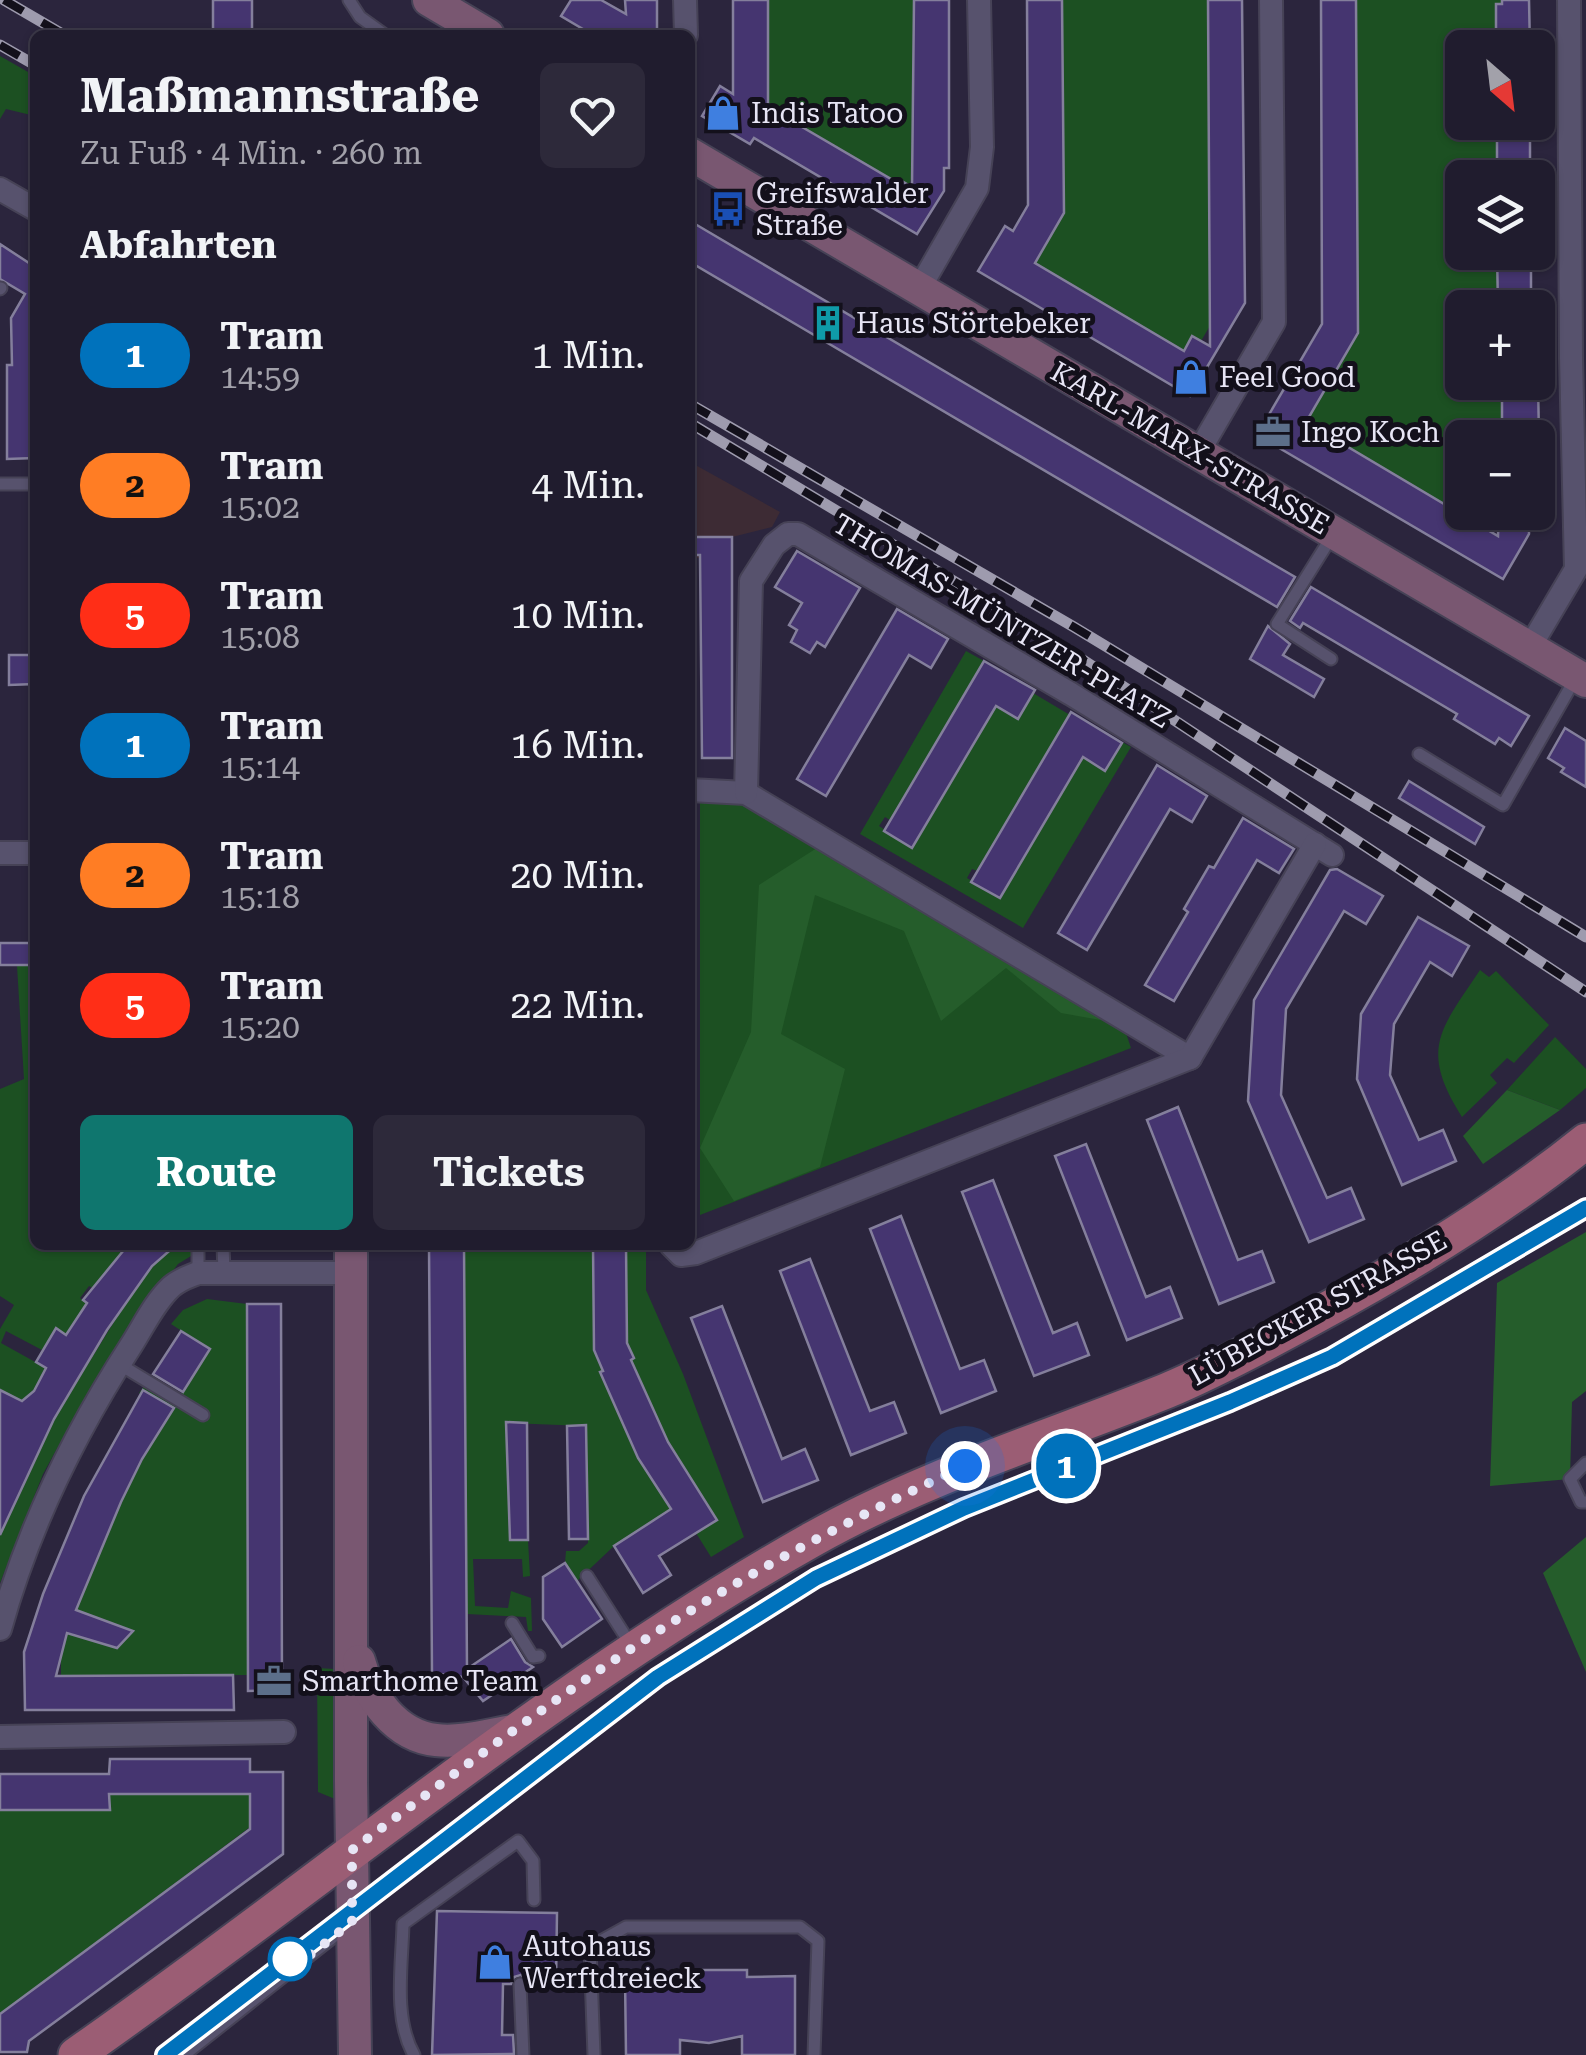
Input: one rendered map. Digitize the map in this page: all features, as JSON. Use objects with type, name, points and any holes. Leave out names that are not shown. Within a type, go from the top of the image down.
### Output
[{"type":"main road","name":"LÜBECKER STRASSE","points":[[76,2055],[513,1731],[633,1648],[815,1538],[965,1466],[1168,1390],[1276,1338],[1414,1261],[1584,1146]]},
{"type":"street","points":[[429,0],[480,30]]},
{"type":"street","points":[[686,0],[686,30]]},
{"type":"street","points":[[919,289],[977,188],[982,147],[979,0]]},
{"type":"street","points":[[1198,452],[1274,322],[1271,0]]},
{"type":"street","points":[[1530,647],[1576,569],[1578,143],[1570,0]]},
{"type":"street","name":"KARL-MARX-STRASSE","points":[[695,157],[1581,678]]},
{"type":"street","points":[[0,189],[30,200]]},
{"type":"street","name":"THOMAS-MÜNTZER-PLATZ","points":[[746,793],[751,581],[774,545],[788,534],[798,534],[1071,694],[1323,849],[1190,1058]]},
{"type":"street","points":[[695,790],[746,793],[1190,1058]]},
{"type":"street","points":[[0,853],[30,853]]},
{"type":"street","points":[[676,1250],[680,1255],[696,1253],[1190,1058]]},
{"type":"street","points":[[0,1629],[39,1515],[119,1364],[168,1290],[182,1278],[198,1273],[351,1259],[356,2054]]},
{"type":"street","points":[[352,1635],[374,1698],[409,1731],[432,1740],[513,1731]]},
{"type":"street","points":[[0,1737],[284,1732]]},
{"type":"lane","points":[[349,0],[360,17],[378,30]]},
{"type":"lane","points":[[0,484],[30,484]]},
{"type":"lane","points":[[1331,659],[1277,624],[1334,532]]},
{"type":"lane","points":[[1419,754],[1503,806],[1581,678]]},
{"type":"lane","points":[[198,1250],[198,1273]]},
{"type":"lane","points":[[223,1250],[224,1272]]},
{"type":"lane","points":[[119,1364],[203,1415]]},
{"type":"lane","points":[[1586,1463],[1570,1478],[1581,1502],[1586,1502]]},
{"type":"lane","points":[[587,1576],[633,1648]]},
{"type":"lane","points":[[512,1622],[533,1658],[539,1656]]},
{"type":"lane","points":[[414,2055],[405,2039],[404,1924],[518,1841],[534,1862],[534,1900]]},
{"type":"lane","points":[[594,2055],[590,1947],[626,1926],[800,1928],[818,1941],[814,2055]]},
{"type":"lane","points":[[184,2055],[353,1932]]},
{"type":"lane","points":[[520,1984],[523,2055]]},
{"type":"shaded area","points":[[695,465],[780,512],[772,527],[732,537],[732,558],[695,558]]},
{"type":"green space","points":[[768,0],[914,0],[915,167],[909,185],[900,180],[898,183],[770,108],[766,113]]},
{"type":"green space","points":[[1062,0],[1208,0],[1210,302],[1221,307],[1201,341],[1192,336],[1184,351],[1020,255],[1042,251],[1063,215]]},
{"type":"green space","points":[[1356,0],[1502,0],[1502,4],[1496,4],[1496,30],[1445,30],[1445,140],[1497,140],[1497,160],[1445,160],[1445,270],[1497,270],[1498,290],[1445,290],[1445,400],[1502,400],[1502,420],[1445,420],[1445,504],[1299,419],[1318,399]]},
{"type":"green space","points":[[0,56],[30,73],[30,115],[6,109],[0,119]]},
{"type":"green space","points":[[966,651],[984,661],[890,820],[885,817],[879,826],[913,847],[996,706],[1033,693],[1070,715],[978,871],[972,869],[967,878],[1000,898],[1083,757],[1105,770],[1122,742],[1131,747],[1023,928],[860,834]]},
{"type":"green space","points":[[700,796],[735,796],[1123,1024],[1131,1048],[700,1215]]},
{"type":"green space","points":[[820,846],[1123,1024],[1061,1013],[1006,968],[941,1021],[904,931],[815,895],[781,1034],[845,1069],[820,1167],[734,1201],[700,1148],[751,1032],[759,885]]},
{"type":"green space","points":[[30,965],[30,1250],[124,1250],[80,1298],[87,1303],[66,1335],[56,1329],[42,1350],[6,1331],[1,1343],[46,1368],[0,1455],[0,1329],[14,1305],[0,1296],[0,1089],[24,1079],[17,966]]},
{"type":"green space","points":[[1480,970],[1489,977],[1496,971],[1549,1025],[1514,1063],[1507,1058],[1490,1075],[1497,1083],[1462,1117],[1441,1074],[1438,1056],[1445,1025]]},
{"type":"green space","points":[[1555,1037],[1586,1069],[1586,1088],[1560,1110],[1507,1090]]},
{"type":"green space","points":[[1507,1090],[1560,1110],[1483,1164],[1463,1136]]},
{"type":"green space","points":[[1586,1232],[1586,1391],[1572,1402],[1570,1479],[1490,1486],[1497,1283]]},
{"type":"green space","points":[[170,1250],[192,1250],[191,1256],[178,1264],[134,1323],[71,1423],[43,1474],[0,1583],[0,1536],[54,1419],[152,1266]]},
{"type":"green space","points":[[464,1250],[593,1250],[594,1350],[603,1371],[600,1373],[638,1457],[671,1510],[614,1546],[577,1581],[565,1563],[566,1551],[579,1551],[588,1543],[586,1426],[507,1423],[510,1540],[528,1540],[530,1576],[523,1577],[522,1559],[473,1559],[475,1606],[508,1608],[511,1591],[531,1598],[532,1631],[528,1631],[526,1617],[467,1614]]},
{"type":"green space","points":[[626,1250],[646,1250],[646,1290],[683,1374],[744,1537],[711,1557],[696,1533],[717,1520],[668,1442],[627,1343]]},
{"type":"green space","points":[[207,1299],[247,1304],[248,1675],[77,1676],[77,1711],[61,1709],[61,1658],[67,1633],[111,1523],[142,1459],[172,1412],[139,1393],[150,1378],[179,1397],[209,1349],[171,1324],[183,1310]]},
{"type":"green space","points":[[1586,1537],[1586,1672],[1543,1573]]},
{"type":"green space","points":[[317,1668],[335,1669],[335,1799],[318,1792]]},
{"type":"green space","points":[[109,1794],[250,1794],[250,1827],[0,2014],[0,1810],[109,1809]]},
{"type":"building","points":[[213,0],[252,0],[252,30],[213,30]]},
{"type":"building","points":[[571,0],[601,0],[626,14],[625,0],[657,0],[657,30],[585,30],[561,16]]},
{"type":"building","points":[[733,0],[768,0],[768,107],[898,183],[900,180],[912,187],[914,0],[949,0],[949,168],[944,168],[944,191],[917,234],[754,138],[750,144],[702,116],[720,86],[733,94]]},
{"type":"building","points":[[1027,0],[1062,0],[1064,213],[1035,263],[1184,351],[1192,336],[1210,346],[1208,0],[1242,0],[1245,303],[1190,396],[978,271],[1005,226],[1013,231],[1028,205]]},
{"type":"building","points":[[1321,0],[1356,0],[1358,333],[1306,422],[1445,505],[1445,530],[1488,530],[1498,536],[1498,530],[1529,530],[1503,579],[1257,435],[1322,324]]},
{"type":"building","points":[[1502,0],[1529,0],[1530,30],[1496,30],[1496,4],[1502,4]]},
{"type":"building","points":[[1497,140],[1530,140],[1530,160],[1497,160]]},
{"type":"building","points":[[695,224],[1295,577],[1277,607],[695,265]]},
{"type":"building","points":[[0,244],[30,264],[30,458],[7,459],[11,318],[25,294],[0,279]]},
{"type":"building","points":[[1497,270],[1531,270],[1531,290],[1498,290]]},
{"type":"building","points":[[1502,400],[1538,400],[1539,420],[1502,420]]},
{"type":"building","points":[[695,537],[732,537],[732,758],[702,758],[700,555],[695,555]]},
{"type":"building","points":[[797,551],[860,588],[825,647],[817,642],[810,653],[791,642],[797,630],[789,625],[802,603],[775,587]]},
{"type":"building","points":[[1311,587],[1529,716],[1511,746],[1499,738],[1495,744],[1454,719],[1457,714],[1303,623],[1300,628],[1290,621]]},
{"type":"building","points":[[897,609],[948,639],[931,668],[909,655],[826,796],[797,779]]},
{"type":"building","points":[[1268,626],[1290,644],[1283,655],[1324,679],[1314,697],[1250,659]]},
{"type":"building","points":[[9,655],[30,655],[30,684],[9,685]]},
{"type":"building","points":[[984,661],[1035,690],[1018,719],[996,706],[912,848],[884,831]]},
{"type":"building","points":[[1071,712],[1122,743],[1105,771],[1083,757],[1000,898],[971,882]]},
{"type":"building","points":[[1565,728],[1586,741],[1586,787],[1561,772],[1564,768],[1548,758]]},
{"type":"building","points":[[1157,765],[1207,796],[1192,822],[1170,809],[1087,950],[1058,933]]},
{"type":"building","points":[[1409,781],[1484,827],[1475,844],[1399,798]]},
{"type":"building","points":[[1243,818],[1294,849],[1279,873],[1257,860],[1174,1001],[1145,985],[1188,912],[1184,909],[1209,866],[1214,868]]},
{"type":"building","points":[[1337,869],[1383,896],[1366,924],[1344,911],[1286,1009],[1281,1095],[1327,1198],[1351,1188],[1364,1219],[1309,1242],[1248,1101],[1254,1000],[1330,870]]},
{"type":"building","points":[[1418,917],[1469,946],[1452,976],[1430,962],[1394,1024],[1390,1075],[1419,1140],[1443,1130],[1456,1161],[1402,1185],[1357,1079],[1361,1014]]},
{"type":"building","points":[[0,943],[30,943],[30,965],[0,965]]},
{"type":"building","points":[[1178,1107],[1238,1260],[1262,1251],[1274,1282],[1219,1304],[1147,1120]]},
{"type":"building","points":[[1086,1144],[1146,1297],[1170,1287],[1182,1318],[1127,1340],[1055,1156]]},
{"type":"building","points":[[993,1180],[1053,1333],[1077,1323],[1089,1355],[1034,1376],[962,1192]]},
{"type":"building","points":[[901,1216],[960,1369],[984,1360],[996,1391],[941,1413],[870,1229]]},
{"type":"building","points":[[124,1250],[170,1250],[152,1266],[107,1330],[54,1419],[0,1535],[0,1390],[22,1401],[34,1391],[46,1368],[36,1362],[56,1328],[66,1335],[87,1303],[83,1300]]},
{"type":"building","points":[[429,1250],[464,1250],[467,1669],[511,1639],[525,1662],[533,1667],[483,1701],[463,1677],[432,1673]]},
{"type":"building","points":[[593,1250],[626,1250],[627,1343],[634,1358],[631,1360],[668,1442],[717,1520],[659,1556],[671,1575],[643,1593],[614,1546],[671,1509],[638,1458],[594,1350]]},
{"type":"building","points":[[810,1259],[870,1411],[894,1402],[906,1433],[851,1455],[780,1271]]},
{"type":"building","points":[[247,1304],[281,1304],[282,1690],[248,1691]]},
{"type":"building","points":[[722,1306],[782,1459],[805,1449],[818,1480],[763,1502],[691,1318]]},
{"type":"building","points":[[181,1331],[210,1349],[183,1392],[153,1374]]},
{"type":"building","points":[[143,1390],[174,1408],[121,1502],[76,1610],[133,1631],[117,1648],[67,1633],[56,1676],[233,1675],[234,1710],[25,1710],[24,1652],[43,1594],[84,1496]]},
{"type":"building","points":[[506,1422],[527,1423],[528,1540],[510,1540]]},
{"type":"building","points":[[586,1425],[588,1539],[569,1539],[567,1426]]},
{"type":"building","points":[[565,1563],[602,1619],[562,1647],[543,1619],[543,1577]]},
{"type":"building","points":[[110,1759],[250,1759],[250,1772],[283,1772],[283,1854],[29,2041],[27,2052],[0,2052],[0,2014],[250,1829],[250,1794],[109,1794],[110,1810],[0,1810],[0,1774],[109,1774]]},
{"type":"building","name":"Autohaus Werftdreieck","points":[[437,1911],[557,1913],[556,1984],[529,1984],[521,1975],[514,1977],[511,1984],[503,1984],[502,2035],[513,2035],[514,2054],[432,2055]]},
{"type":"building","points":[[674,1970],[747,1970],[747,1977],[795,1976],[795,2055],[742,2055],[742,2036],[709,2043],[680,2040],[680,2055],[626,2055],[625,1976],[674,1976]]},
{"type":"tram line","points":[[164,2055],[658,1677],[816,1578],[964,1507],[1333,1357],[1586,1208]]},
{"type":"tram line","name":"1","points":[[165,2055],[592,1725],[704,1645],[816,1578],[964,1508],[1332,1357],[1586,1208]]},
{"type":"railway","points":[[4,0],[55,30]]},
{"type":"railway","points":[[0,45],[30,62]]},
{"type":"railway","points":[[695,407],[1074,627],[1586,937]]},
{"type":"railway","points":[[695,426],[1062,646],[1586,992]]},
{"type":"place","name":"Indis Tatoo","points":[[723,113]]},
{"type":"place","name":"Greifswalder Straße","points":[[728,209]]},
{"type":"place","name":"Haus Störtebeker","points":[[828,323]]},
{"type":"place","name":"Feel Good","points":[[1191,377]]},
{"type":"place","name":"Ingo Koch","points":[[1273,432]]},
{"type":"place","name":"Smarthome Team","points":[[274,1681]]},
{"type":"place","name":"Autohaus Werftdreieck","points":[[495,1962]]},
{"type":"route","points":[[290,1959],[291,1970],[352,1922],[352,1850],[513,1731],[694,1609],[815,1538],[965,1466]]}]
